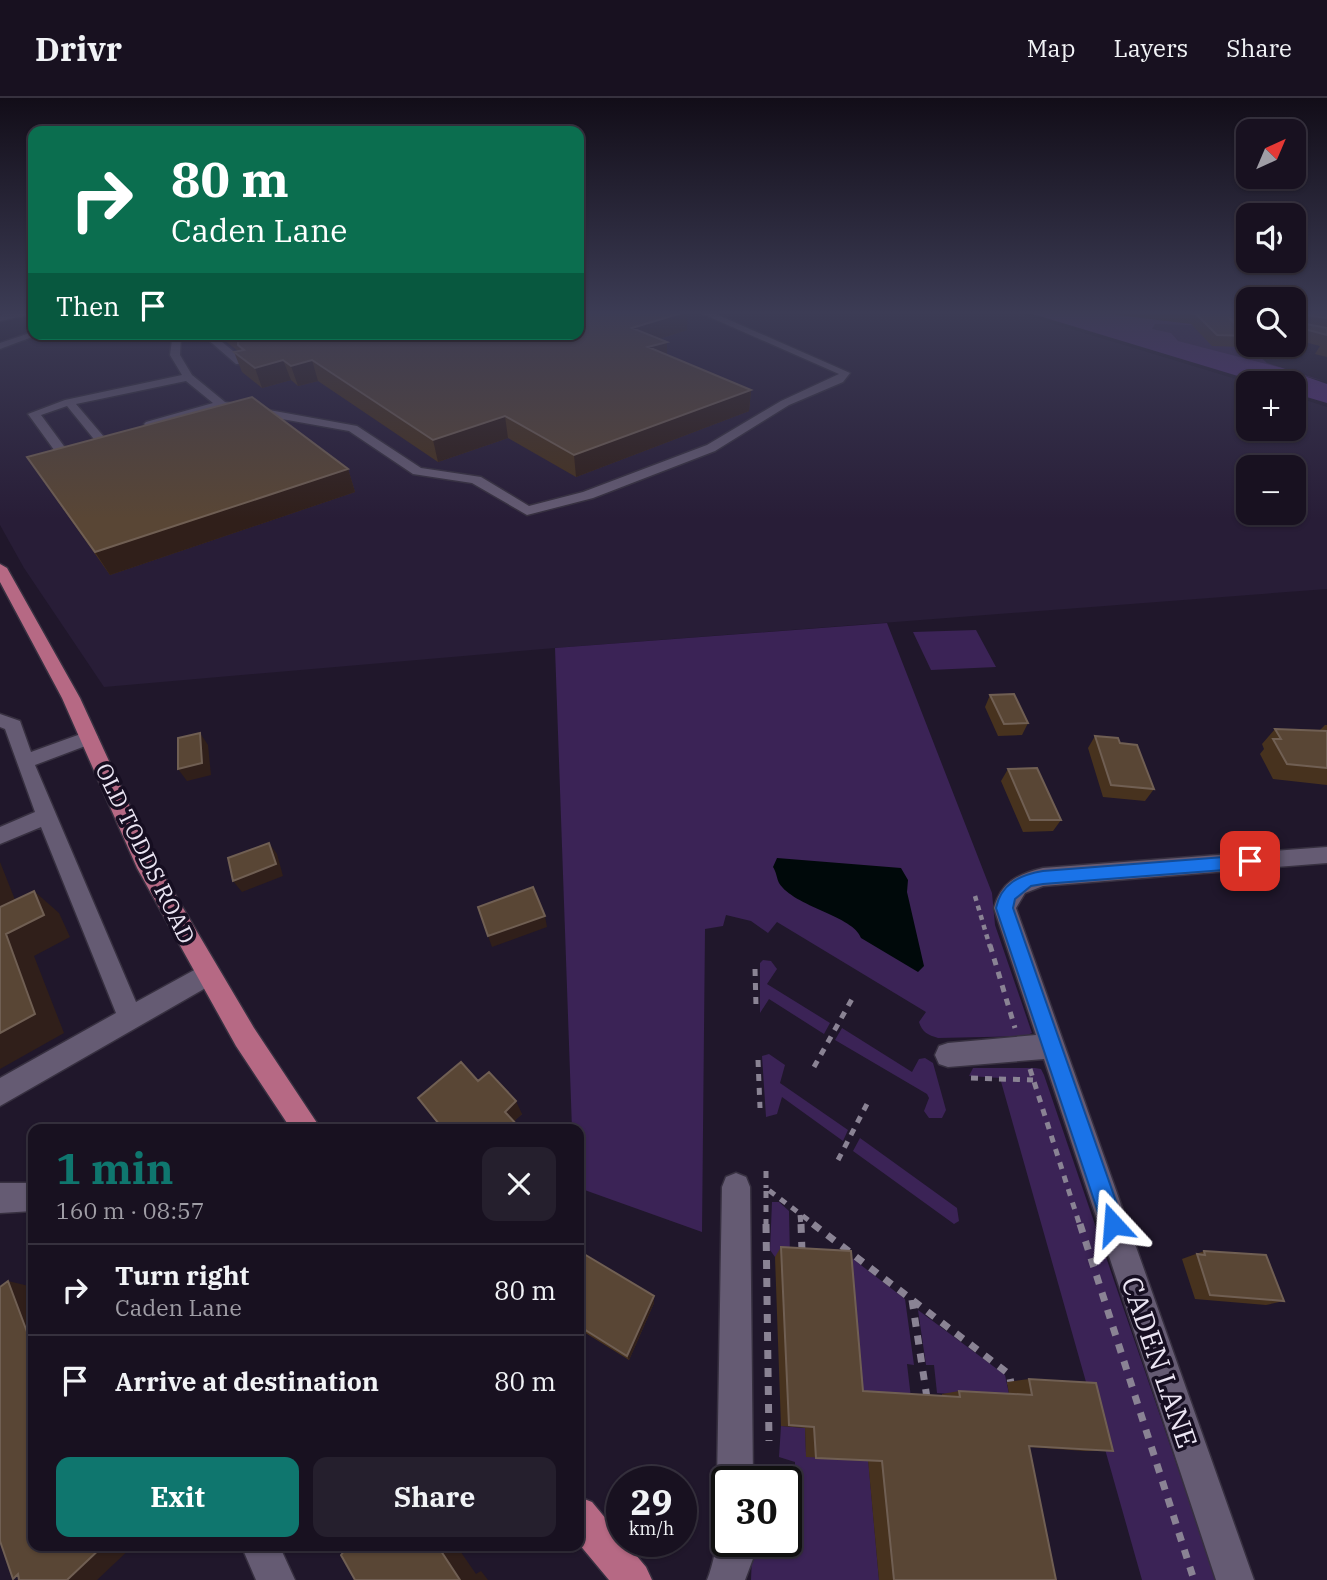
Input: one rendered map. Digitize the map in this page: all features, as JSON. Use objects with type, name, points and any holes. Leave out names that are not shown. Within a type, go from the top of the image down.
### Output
[{"type":"main road","name":"OLD TODDS ROAD","points":[[0,568],[71,698],[145,862],[244,1037],[304,1124]]},
{"type":"main road","points":[[584,1521],[633,1580]]},
{"type":"street","points":[[69,402],[105,453],[69,462],[34,414],[69,402],[173,380]]},
{"type":"street","points":[[192,380],[221,404],[250,412],[353,428],[417,471],[476,480],[527,511],[588,495],[711,448],[785,403],[839,380]]},
{"type":"street","points":[[186,429],[161,436],[150,424],[221,404]]},
{"type":"street","points":[[225,419],[250,412]]},
{"type":"street","points":[[0,720],[13,725],[24,762],[130,1017]]},
{"type":"street","points":[[24,762],[89,737]]},
{"type":"street","points":[[0,836],[46,816]]},
{"type":"street","name":"CADEN LANE","points":[[1235,1580],[1005,908],[1012,890],[1027,880],[1043,877],[1327,855]]},
{"type":"street","points":[[0,1093],[207,974]]},
{"type":"street","points":[[948,1055],[1052,1046]]},
{"type":"street","points":[[736,1466],[751,1187]]},
{"type":"street","points":[[0,1198],[28,1196]]},
{"type":"street","points":[[262,1551],[276,1580]]},
{"type":"street","points":[[726,1580],[735,1557]]},
{"type":"path","points":[[975,896],[1016,1032]]},
{"type":"path","points":[[755,969],[756,1006]]},
{"type":"path","points":[[814,1067],[852,999]]},
{"type":"path","points":[[758,1060],[760,1108]]},
{"type":"path","points":[[1030,1069],[1194,1580]]},
{"type":"path","points":[[967,1078],[1033,1080]]},
{"type":"path","points":[[838,1160],[868,1102]]},
{"type":"path","points":[[766,1171],[751,1187],[769,1441]]},
{"type":"path","points":[[751,1187],[805,1215],[1009,1374],[1014,1399]]},
{"type":"path","points":[[803,1259],[805,1215]]},
{"type":"path","points":[[834,1240],[835,1250]]},
{"type":"path","points":[[912,1299],[927,1399]]},
{"type":"shaded area","points":[[0,380],[1236,380],[1236,441],[1306,441],[1306,400],[1327,407],[1327,589],[555,648],[104,687],[24,568],[0,525]]},
{"type":"shaded area","points":[[1306,380],[1327,384],[1327,403],[1306,397]]},
{"type":"shaded area","points":[[887,623],[992,893],[995,925],[1032,1033],[1025,1036],[931,1036],[919,1022],[926,1012],[777,922],[768,933],[751,921],[726,915],[723,926],[705,929],[702,1232],[584,1190],[584,1124],[572,1124],[555,648]]},
{"type":"shaded area","points":[[976,630],[996,667],[931,670],[913,632]]},
{"type":"shaded area","points":[[777,858],[901,868],[908,880],[907,892],[924,966],[918,972],[861,938],[847,923],[797,899],[779,883],[773,867]]},
{"type":"shaded area","points":[[763,960],[771,961],[777,969],[767,984],[830,1023],[824,1034],[769,999],[760,1013],[760,963]]},
{"type":"shaded area","points":[[842,1028],[912,1072],[919,1059],[925,1058],[933,1063],[946,1110],[942,1118],[929,1118],[924,1111],[929,1098],[927,1094],[835,1040]]},
{"type":"shaded area","points":[[769,1054],[785,1065],[780,1083],[848,1130],[843,1141],[782,1097],[777,1114],[766,1117],[762,1056]]},
{"type":"shaded area","points":[[973,1068],[1035,1068],[1041,1069],[1044,1075],[1216,1580],[1142,1580],[1000,1078],[969,1076]]},
{"type":"shaded area","points":[[860,1138],[957,1208],[959,1221],[954,1224],[853,1151]]},
{"type":"shaded area","points":[[772,1202],[779,1202],[789,1211],[790,1258],[775,1257],[770,1250]]},
{"type":"shaded area","points":[[844,1252],[905,1299],[914,1365],[907,1364],[911,1398],[851,1394]]},
{"type":"shaded area","points":[[918,1310],[1005,1375],[1010,1398],[937,1393],[934,1365],[926,1365]]},
{"type":"shaded area","points":[[781,1426],[805,1428],[806,1453],[866,1435],[879,1580],[751,1580],[752,1557],[802,1557],[802,1466],[795,1466],[795,1462],[779,1457]]},
{"type":"building","points":[[342,380],[727,380],[751,390],[574,455],[505,416],[433,440]]},
{"type":"building","points":[[252,397],[348,469],[95,552],[27,457]]},
{"type":"building","points":[[1014,694],[1028,723],[1004,724],[990,695]]},
{"type":"building","points":[[1275,729],[1327,731],[1327,768],[1287,764],[1273,739],[1281,739]]},
{"type":"building","points":[[200,733],[202,763],[178,769],[178,738]]},
{"type":"building","points":[[1095,736],[1118,738],[1120,743],[1137,745],[1154,789],[1111,785]]},
{"type":"building","points":[[1037,768],[1061,820],[1030,820],[1008,769]]},
{"type":"building","points":[[269,843],[276,864],[233,881],[228,858]]},
{"type":"building","points":[[533,887],[545,916],[488,936],[478,907]]},
{"type":"building","points":[[34,891],[44,915],[6,934],[35,1014],[0,1033],[0,907]]},
{"type":"building","points":[[461,1062],[478,1081],[489,1072],[516,1101],[505,1112],[516,1124],[439,1124],[418,1098]]},
{"type":"building","points":[[781,1247],[851,1251],[863,1391],[960,1397],[959,1391],[1032,1395],[1029,1379],[1096,1383],[1113,1451],[1029,1446],[1056,1580],[894,1580],[882,1461],[816,1458],[814,1427],[789,1425]]},
{"type":"building","points":[[1204,1251],[1266,1255],[1284,1301],[1210,1295],[1197,1254],[1205,1255]]},
{"type":"building","points":[[584,1254],[654,1296],[627,1356],[584,1329]]},
{"type":"building","points":[[8,1281],[28,1335],[28,1551],[98,1551],[67,1580],[19,1580],[18,1574],[13,1579],[0,1541],[0,1287]]},
{"type":"building","points":[[344,1551],[441,1551],[460,1580],[355,1580],[341,1555]]},
{"type":"route","points":[[1113,1224],[1005,908],[1007,896],[1027,880],[1043,877],[1250,861]]}]
